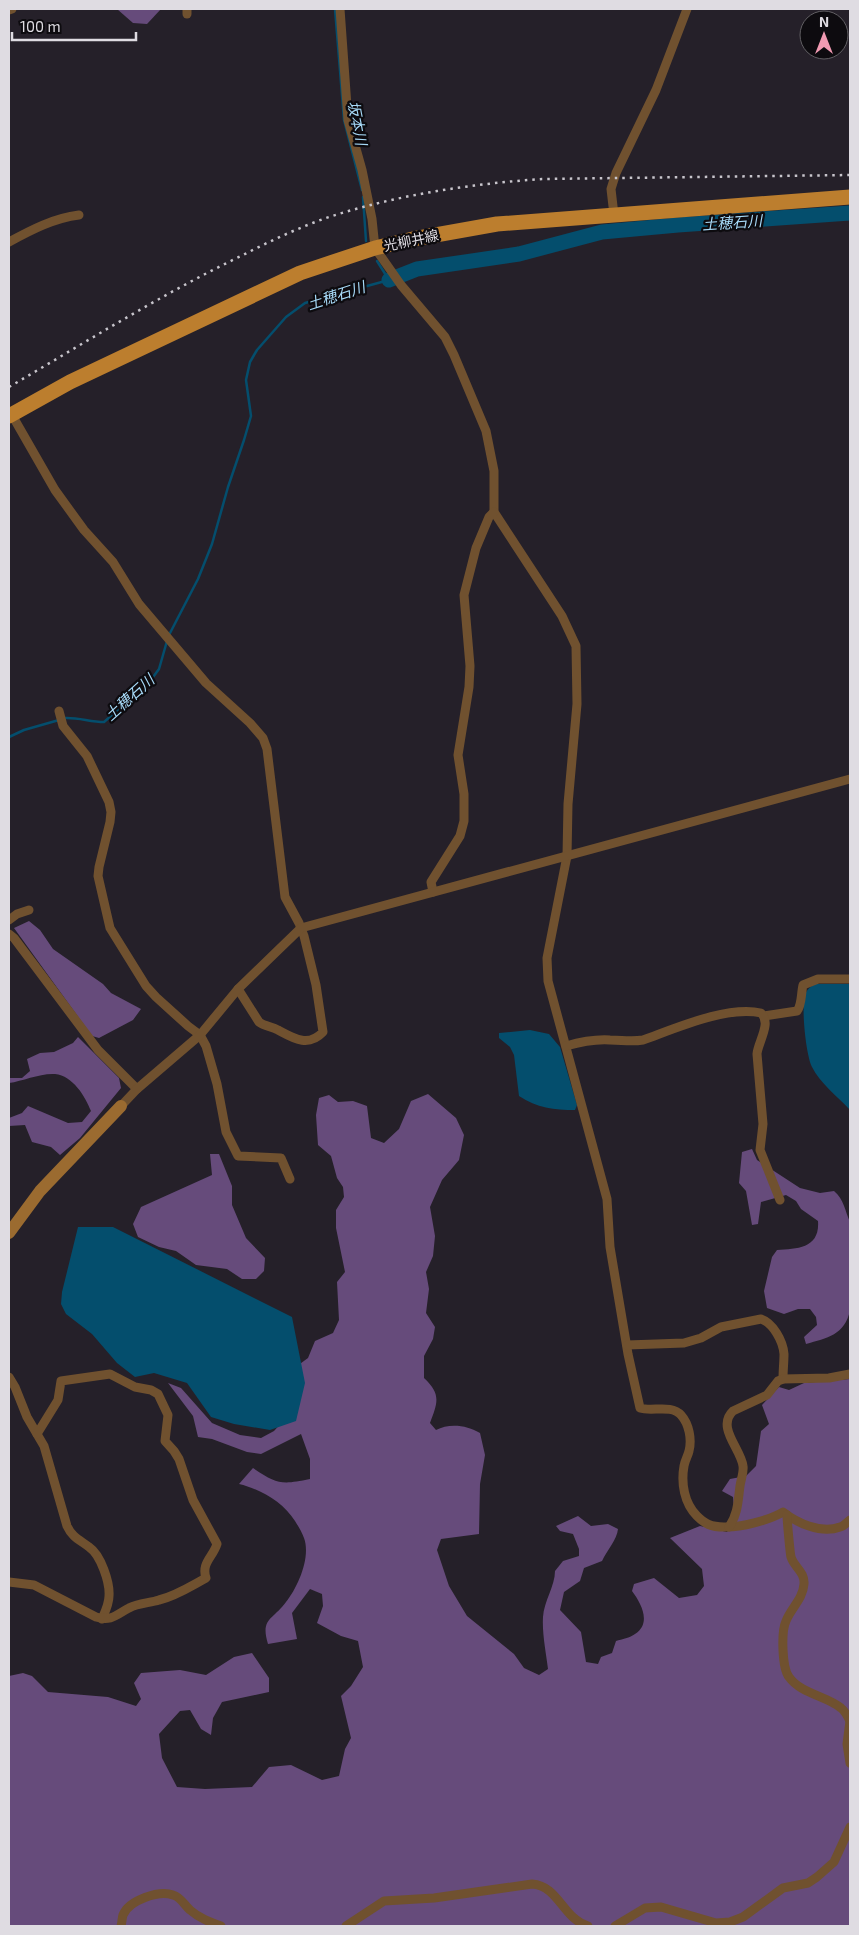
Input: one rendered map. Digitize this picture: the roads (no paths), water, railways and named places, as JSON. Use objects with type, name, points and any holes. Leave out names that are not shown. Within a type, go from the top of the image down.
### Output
[{"type":"main road","name":"光柳井線","points":[[10,416],[70,382],[292,277],[375,248],[481,226],[850,197]]},
{"type":"street","points":[[340,9],[348,120],[362,170],[372,219],[375,248],[401,285],[445,337],[486,431],[494,471],[494,512],[562,616],[576,646],[577,704],[568,804],[567,856],[546,968],[607,1200],[608,1235],[627,1346],[640,1408],[646,1410],[674,1410],[681,1414],[690,1434],[689,1451],[684,1463],[683,1475],[687,1503],[704,1524],[712,1527],[747,1525],[783,1512],[797,1522],[820,1528],[841,1527],[850,1520]]},
{"type":"street","points":[[614,215],[611,189],[616,173],[656,90],[687,9]]},
{"type":"street","points":[[9,242],[46,223],[79,215]]},
{"type":"street","points":[[10,416],[55,490],[84,530],[113,562],[139,604],[206,683],[250,723],[263,738],[270,758],[286,897],[301,928],[316,985],[324,1028],[323,1032],[318,1038],[296,1040],[291,1039],[277,1029],[264,1026],[259,1022],[238,989]]},
{"type":"street","points":[[433,892],[431,882],[460,836],[464,821],[464,794],[458,755],[469,687],[470,666],[464,595],[476,548],[489,517],[494,512]]},
{"type":"street","points":[[60,715],[66,730],[87,756],[109,802],[110,822],[98,876],[110,928],[146,986],[156,998],[200,1035],[206,1046],[217,1084],[226,1132],[238,1156],[281,1158],[290,1179]]},
{"type":"street","points":[[9,1233],[40,1191],[137,1089],[200,1035],[238,989],[301,928],[850,779]]},
{"type":"street","points":[[9,920],[17,914],[29,910]]},
{"type":"street","points":[[9,934],[14,938],[98,1050],[137,1089]]},
{"type":"street","points":[[566,1046],[580,1042],[602,1040],[632,1042],[711,1017],[736,1012],[755,1012],[764,1016],[797,1011],[800,1007],[803,985],[818,979],[850,979]]},
{"type":"street","points":[[764,1016],[764,1030],[757,1054],[763,1124],[760,1150],[780,1200]]},
{"type":"street","points":[[627,1346],[684,1343],[701,1338],[721,1327],[760,1319],[766,1320],[775,1331],[783,1346],[783,1378]]},
{"type":"street","points":[[9,1582],[34,1585],[102,1619],[119,1616],[129,1607],[176,1594],[206,1578],[205,1564],[217,1544],[193,1500],[179,1459],[165,1441],[168,1415],[158,1394],[151,1390],[134,1387],[110,1374],[61,1381],[58,1400],[38,1434]]},
{"type":"street","points":[[729,1527],[734,1520],[738,1508],[743,1466],[740,1455],[729,1435],[727,1420],[729,1415],[767,1395],[778,1381],[783,1378],[829,1378],[850,1374]]},
{"type":"street","points":[[9,1377],[27,1417],[44,1446],[59,1501],[71,1534],[91,1548],[102,1562],[109,1591],[109,1599],[102,1619]]},
{"type":"street","points":[[787,1516],[791,1557],[802,1572],[804,1583],[801,1597],[786,1620],[784,1627],[784,1666],[789,1678],[801,1687],[842,1708],[850,1721],[847,1744],[850,1763]]},
{"type":"street","points":[[615,1926],[645,1908],[661,1907],[716,1923],[730,1922],[742,1917],[783,1888],[808,1883],[817,1878],[834,1862],[850,1827]]},
{"type":"street","points":[[346,1926],[384,1901],[434,1898],[532,1884],[540,1884],[550,1890],[573,1919],[588,1926]]},
{"type":"street","points":[[121,1926],[123,1914],[130,1905],[139,1899],[158,1894],[172,1894],[180,1898],[190,1910],[202,1918],[221,1926]]},
{"type":"water","points":[[815,984],[850,984],[850,1110],[820,1079],[810,1061],[805,1031],[804,1001],[807,991]]},
{"type":"water","points":[[530,1030],[549,1034],[560,1047],[577,1105],[575,1110],[546,1108],[519,1096],[514,1055],[510,1047],[499,1038],[499,1033]]},
{"type":"water","points":[[78,1227],[113,1227],[292,1317],[305,1383],[296,1421],[270,1430],[234,1424],[211,1417],[187,1383],[154,1373],[135,1377],[117,1363],[92,1334],[66,1314],[61,1304],[62,1292]]},
{"type":"waterway","name":"坂本川","points":[[335,9],[344,120],[362,190]]},
{"type":"waterway","name":"坂本川","points":[[363,197],[366,241]]},
{"type":"waterway","name":"土穂石川","points":[[389,280],[417,269],[519,254],[602,232],[850,213]]},
{"type":"waterway","name":"土穂石川","points":[[169,635],[198,579],[212,544],[244,440],[251,416],[246,380],[250,362],[257,350],[286,317],[305,303],[389,280],[377,261]]},
{"type":"waterway","name":"土穂石川","points":[[64,718],[104,722],[148,684],[159,669],[167,641]]},
{"type":"waterway","name":"土穂石川","points":[[9,737],[24,730],[59,720]]},
{"type":"railway","points":[[9,387],[154,302],[253,250],[326,218],[379,203],[460,187],[542,179],[850,175]]}]
